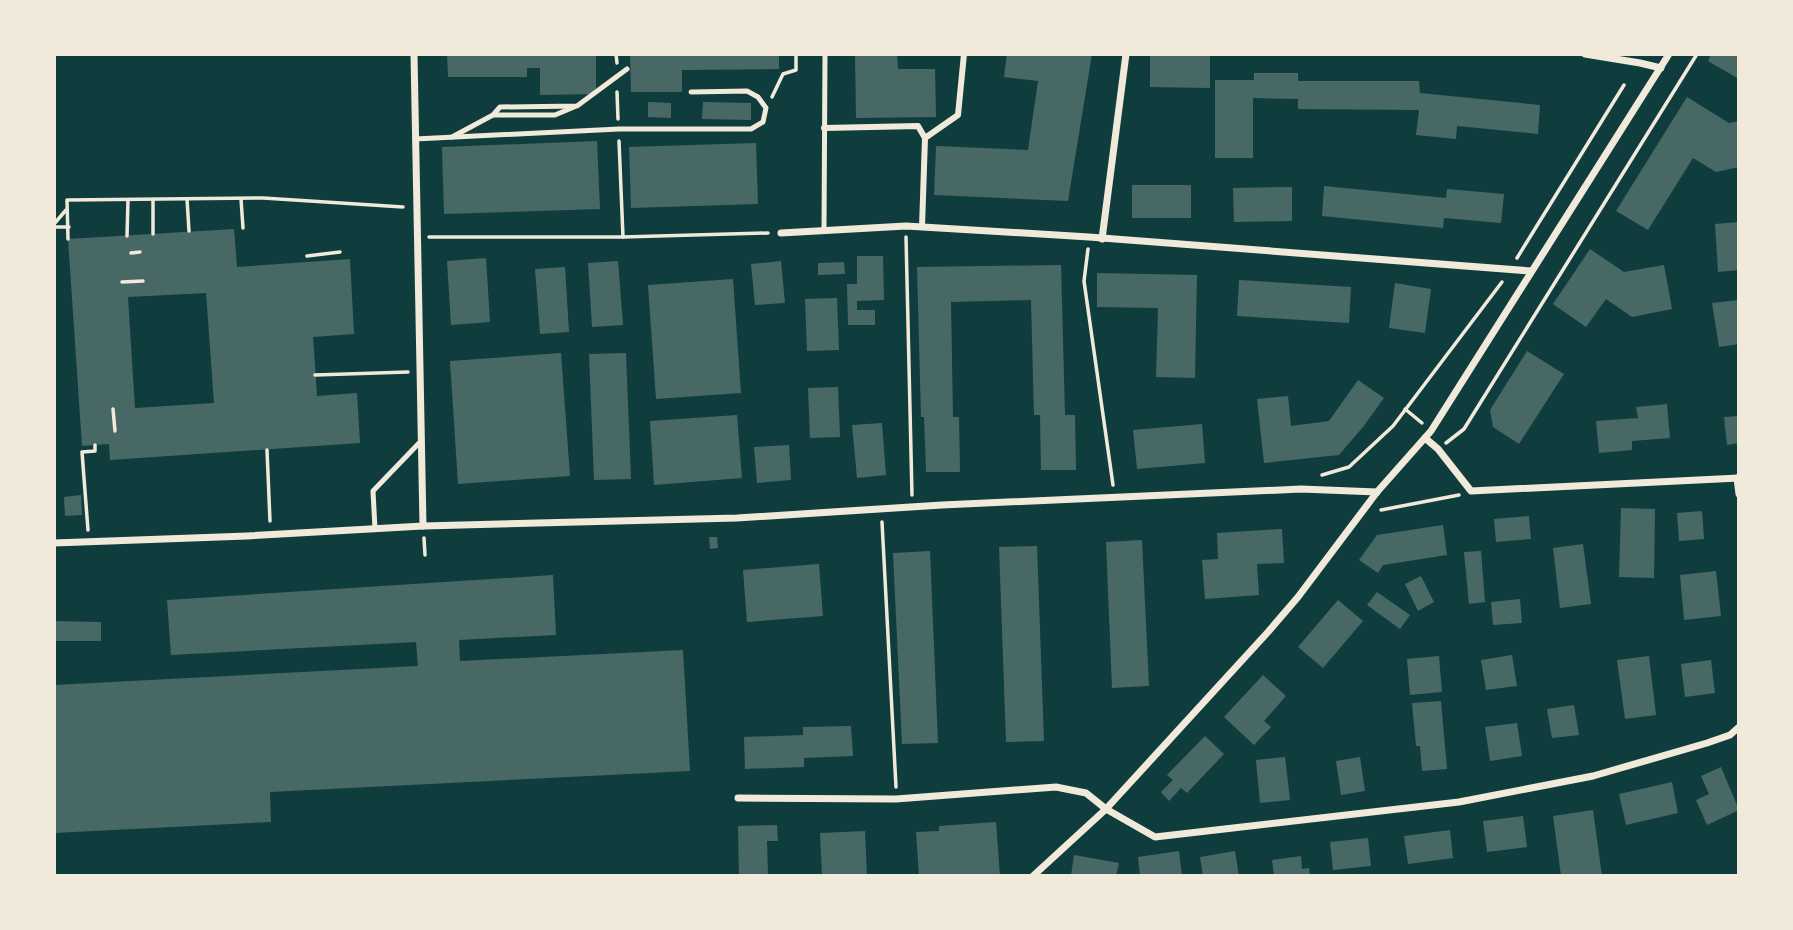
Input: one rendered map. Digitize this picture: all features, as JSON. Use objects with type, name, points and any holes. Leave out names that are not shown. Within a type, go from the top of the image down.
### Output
[{"type":"street","points":[[414,54],[423,526]]},
{"type":"street","points":[[925,138],[958,116],[964,54]]},
{"type":"street","points":[[1102,239],[1126,54]]},
{"type":"street","points":[[1585,54],[1661,68]]},
{"type":"street","points":[[1033,876],[1106,808],[1275,624],[1377,492],[1431,431],[1669,54]]},
{"type":"street","points":[[824,128],[918,127],[925,138],[922,227]]},
{"type":"street","points":[[781,233],[906,226],[1089,237],[1531,271]]},
{"type":"street","points":[[1425,438],[1438,449],[1471,491],[1738,478],[1739,494]]},
{"type":"street","points":[[54,543],[423,526],[737,518],[1310,489],[1377,492]]},
{"type":"street","points":[[738,798],[896,799],[1056,788],[1086,793],[1155,837],[1459,802],[1594,776],[1707,743],[1730,735],[1739,727]]},
{"type":"lane","points":[[824,230],[825,54]]},
{"type":"lane","points":[[450,138],[493,115],[500,107],[577,106],[627,69]]},
{"type":"lane","points":[[415,139],[619,129],[751,129],[762,122],[766,108],[758,97],[747,91],[691,92]]},
{"type":"lane","points":[[374,528],[373,491],[422,440]]},
{"type":"path","points":[[766,108],[783,74],[796,70],[796,54]]},
{"type":"path","points":[[1438,449],[1464,429],[1697,54]]},
{"type":"path","points":[[1310,489],[1317,477],[1349,467],[1393,426],[1510,270],[1624,85]]},
{"type":"path","points":[[619,129],[623,237]]},
{"type":"path","points":[[241,198],[243,228]]},
{"type":"path","points":[[68,239],[67,200],[263,198],[416,208]]},
{"type":"path","points":[[187,199],[189,231]]},
{"type":"path","points":[[127,236],[128,200]]},
{"type":"path","points":[[153,200],[153,234]]},
{"type":"path","points":[[67,208],[54,225],[69,227]]},
{"type":"path","points":[[906,226],[912,508]]},
{"type":"path","points":[[416,237],[623,237],[781,233]]},
{"type":"path","points":[[1089,237],[1084,281],[1115,498]]},
{"type":"path","points":[[131,253],[140,252]]},
{"type":"path","points":[[307,256],[340,252]]},
{"type":"path","points":[[122,282],[143,281]]},
{"type":"path","points":[[129,284],[149,282]]},
{"type":"path","points":[[315,375],[421,371]]},
{"type":"path","points":[[113,409],[115,431]]},
{"type":"path","points":[[1405,409],[1431,431]]},
{"type":"path","points":[[89,542],[82,452],[95,451],[95,445]]},
{"type":"path","points":[[267,450],[271,534]]},
{"type":"path","points":[[1362,513],[1454,497],[1471,491]]},
{"type":"path","points":[[882,509],[896,799]]},
{"type":"building","points":[[447,54],[596,54],[596,94],[540,95],[540,68],[527,68],[527,77],[448,77]]},
{"type":"building","points":[[630,54],[779,54],[779,69],[682,70],[682,92],[631,92]]},
{"type":"building","points":[[855,54],[897,54],[898,69],[935,69],[936,117],[856,118]]},
{"type":"building","points":[[1007,54],[1092,54],[1068,201],[934,195],[936,146],[1028,150],[1038,81],[1004,77]]},
{"type":"building","points":[[1711,54],[1739,54],[1737,78],[1708,61]]},
{"type":"building","points":[[1150,56],[1210,56],[1210,88],[1150,87]]},
{"type":"building","points":[[1254,73],[1298,73],[1298,81],[1419,81],[1420,93],[1540,105],[1538,134],[1457,126],[1456,139],[1416,135],[1419,110],[1298,109],[1298,99],[1253,98],[1253,158],[1215,158],[1215,80],[1254,80]]},
{"type":"building","points":[[1687,97],[1729,123],[1739,121],[1739,167],[1716,172],[1693,158],[1648,230],[1616,211]]},
{"type":"building","points":[[648,102],[671,103],[671,118],[648,117]]},
{"type":"building","points":[[703,102],[751,103],[751,120],[702,119]]},
{"type":"building","points":[[597,141],[600,209],[444,214],[442,147]]},
{"type":"building","points":[[756,143],[758,204],[631,208],[629,147]]},
{"type":"building","points":[[1132,185],[1191,185],[1191,218],[1132,218]]},
{"type":"building","points":[[1324,186],[1446,198],[1447,189],[1504,194],[1501,223],[1444,218],[1443,228],[1322,216]]},
{"type":"building","points":[[1292,187],[1292,221],[1234,222],[1233,188]]},
{"type":"building","points":[[1739,222],[1739,270],[1718,272],[1715,224]]},
{"type":"building","points":[[234,229],[237,267],[350,259],[354,334],[313,337],[317,396],[357,393],[360,443],[110,460],[109,444],[82,446],[68,239]],"holes":[[[206,293],[214,403],[135,408],[128,297]]]},
{"type":"building","points":[[1590,249],[1624,272],[1664,265],[1672,309],[1632,317],[1606,299],[1586,327],[1553,304]]},
{"type":"building","points":[[857,256],[883,256],[884,300],[857,301],[857,310],[875,310],[875,325],[848,325],[847,284],[857,284]]},
{"type":"building","points":[[486,258],[490,322],[451,325],[447,261]]},
{"type":"building","points":[[618,261],[623,325],[592,327],[588,263]]},
{"type":"building","points":[[781,261],[785,303],[755,305],[751,264]]},
{"type":"building","points":[[844,262],[845,274],[818,275],[818,263]]},
{"type":"building","points":[[1061,265],[1065,415],[1075,415],[1076,470],[1041,470],[1040,415],[1034,415],[1031,300],[951,302],[953,417],[959,417],[960,472],[926,472],[924,417],[921,417],[917,267]]},
{"type":"building","points":[[565,267],[569,332],[540,334],[535,269]]},
{"type":"building","points":[[1097,273],[1197,275],[1195,378],[1156,377],[1158,308],[1097,307]]},
{"type":"building","points":[[733,279],[741,393],[656,399],[648,285]]},
{"type":"building","points":[[1239,280],[1351,287],[1349,323],[1237,316]]},
{"type":"building","points":[[1395,283],[1431,289],[1425,333],[1389,328]]},
{"type":"building","points":[[837,298],[839,350],[807,351],[805,299]]},
{"type":"building","points":[[1739,300],[1739,344],[1719,347],[1712,303]]},
{"type":"building","points":[[1527,351],[1564,374],[1519,444],[1493,427],[1490,410]]},
{"type":"building","points":[[561,353],[570,476],[458,484],[450,361]]},
{"type":"building","points":[[626,353],[631,479],[594,480],[589,354]]},
{"type":"building","points":[[1358,380],[1384,398],[1339,455],[1264,463],[1257,399],[1288,396],[1291,426],[1329,421]]},
{"type":"building","points":[[838,387],[840,437],[810,438],[808,388]]},
{"type":"building","points":[[1667,404],[1670,438],[1632,441],[1632,450],[1599,453],[1596,421],[1638,418],[1636,407]]},
{"type":"building","points":[[737,415],[742,478],[654,485],[650,421]]},
{"type":"building","points":[[1739,416],[1739,443],[1727,445],[1724,417]]},
{"type":"building","points":[[882,423],[886,475],[857,478],[852,425]]},
{"type":"building","points":[[1202,424],[1205,463],[1137,469],[1133,430]]},
{"type":"building","points":[[789,445],[791,480],[757,483],[754,447]]},
{"type":"building","points":[[81,495],[82,515],[65,516],[64,497]]},
{"type":"building","points":[[1621,508],[1655,509],[1654,578],[1619,577]]},
{"type":"building","points":[[1702,511],[1704,539],[1679,541],[1677,513]]},
{"type":"building","points":[[1529,516],[1531,539],[1496,542],[1494,519]]},
{"type":"building","points":[[1443,525],[1447,555],[1383,565],[1378,573],[1359,560],[1377,535]]},
{"type":"building","points":[[1282,529],[1284,563],[1257,564],[1259,595],[1205,599],[1202,560],[1218,559],[1217,533]]},
{"type":"building","points":[[709,537],[717,537],[718,548],[710,549]]},
{"type":"building","points":[[1142,540],[1149,686],[1112,688],[1106,542]]},
{"type":"building","points":[[1583,544],[1591,604],[1560,608],[1553,548]]},
{"type":"building","points":[[1037,546],[1044,741],[1006,742],[999,547]]},
{"type":"building","points":[[930,551],[938,743],[902,744],[893,553]]},
{"type":"building","points":[[1481,551],[1485,602],[1469,604],[1464,552]]},
{"type":"building","points":[[819,564],[823,616],[747,622],[743,570]]},
{"type":"building","points":[[1716,571],[1721,616],[1684,620],[1680,575]]},
{"type":"building","points":[[553,575],[556,635],[459,640],[460,661],[683,650],[690,771],[270,792],[271,822],[54,833],[54,685],[418,666],[416,642],[171,655],[167,600]]},
{"type":"building","points":[[1421,576],[1434,602],[1418,611],[1405,584]]},
{"type":"building","points":[[1377,592],[1410,615],[1400,629],[1367,605]]},
{"type":"building","points":[[1520,599],[1522,623],[1493,625],[1491,602]]},
{"type":"building","points":[[1338,600],[1363,621],[1323,668],[1298,647]]},
{"type":"building","points":[[54,621],[101,622],[101,641],[54,641]]},
{"type":"building","points":[[1512,655],[1517,686],[1486,690],[1481,660]]},
{"type":"building","points":[[1439,656],[1442,692],[1410,695],[1407,659]]},
{"type":"building","points":[[1649,656],[1656,715],[1625,719],[1617,660]]},
{"type":"building","points":[[1711,660],[1715,693],[1685,697],[1681,664]]},
{"type":"building","points":[[1263,675],[1286,696],[1264,721],[1271,727],[1254,745],[1224,717]]},
{"type":"building","points":[[1441,701],[1447,769],[1422,771],[1420,746],[1416,746],[1412,703]]},
{"type":"building","points":[[1574,705],[1579,735],[1552,738],[1547,709]]},
{"type":"building","points":[[1517,723],[1522,756],[1490,761],[1485,727]]},
{"type":"building","points":[[851,726],[853,756],[804,758],[804,767],[745,769],[744,737],[803,735],[803,727]]},
{"type":"building","points":[[1205,736],[1224,754],[1187,793],[1181,788],[1169,801],[1161,792],[1173,780],[1167,775]]},
{"type":"building","points":[[1285,757],[1290,800],[1260,803],[1256,760]]},
{"type":"building","points":[[1360,757],[1365,791],[1341,795],[1336,761]]},
{"type":"building","points":[[1721,767],[1739,810],[1707,825],[1696,800],[1709,794],[1701,776]]},
{"type":"building","points":[[1672,782],[1678,813],[1626,825],[1619,794]]},
{"type":"building","points":[[1593,810],[1602,876],[1561,876],[1553,816]]},
{"type":"building","points":[[1523,816],[1527,847],[1487,852],[1483,821]]},
{"type":"building","points":[[996,822],[1000,876],[919,876],[916,832],[939,831],[939,826]]},
{"type":"building","points":[[777,825],[778,841],[767,841],[768,876],[739,876],[738,826]]},
{"type":"building","points":[[1450,830],[1453,858],[1408,864],[1404,836]]},
{"type":"building","points":[[865,831],[867,876],[822,876],[820,833]]},
{"type":"building","points":[[1368,838],[1371,866],[1333,870],[1330,842]]},
{"type":"building","points":[[1179,851],[1182,876],[1140,876],[1138,857]]},
{"type":"building","points":[[1235,851],[1239,876],[1203,876],[1200,857]]},
{"type":"building","points":[[1074,855],[1119,863],[1116,876],[1071,876]]},
{"type":"building","points":[[1301,856],[1302,869],[1309,868],[1310,876],[1274,876],[1272,860]]}]
